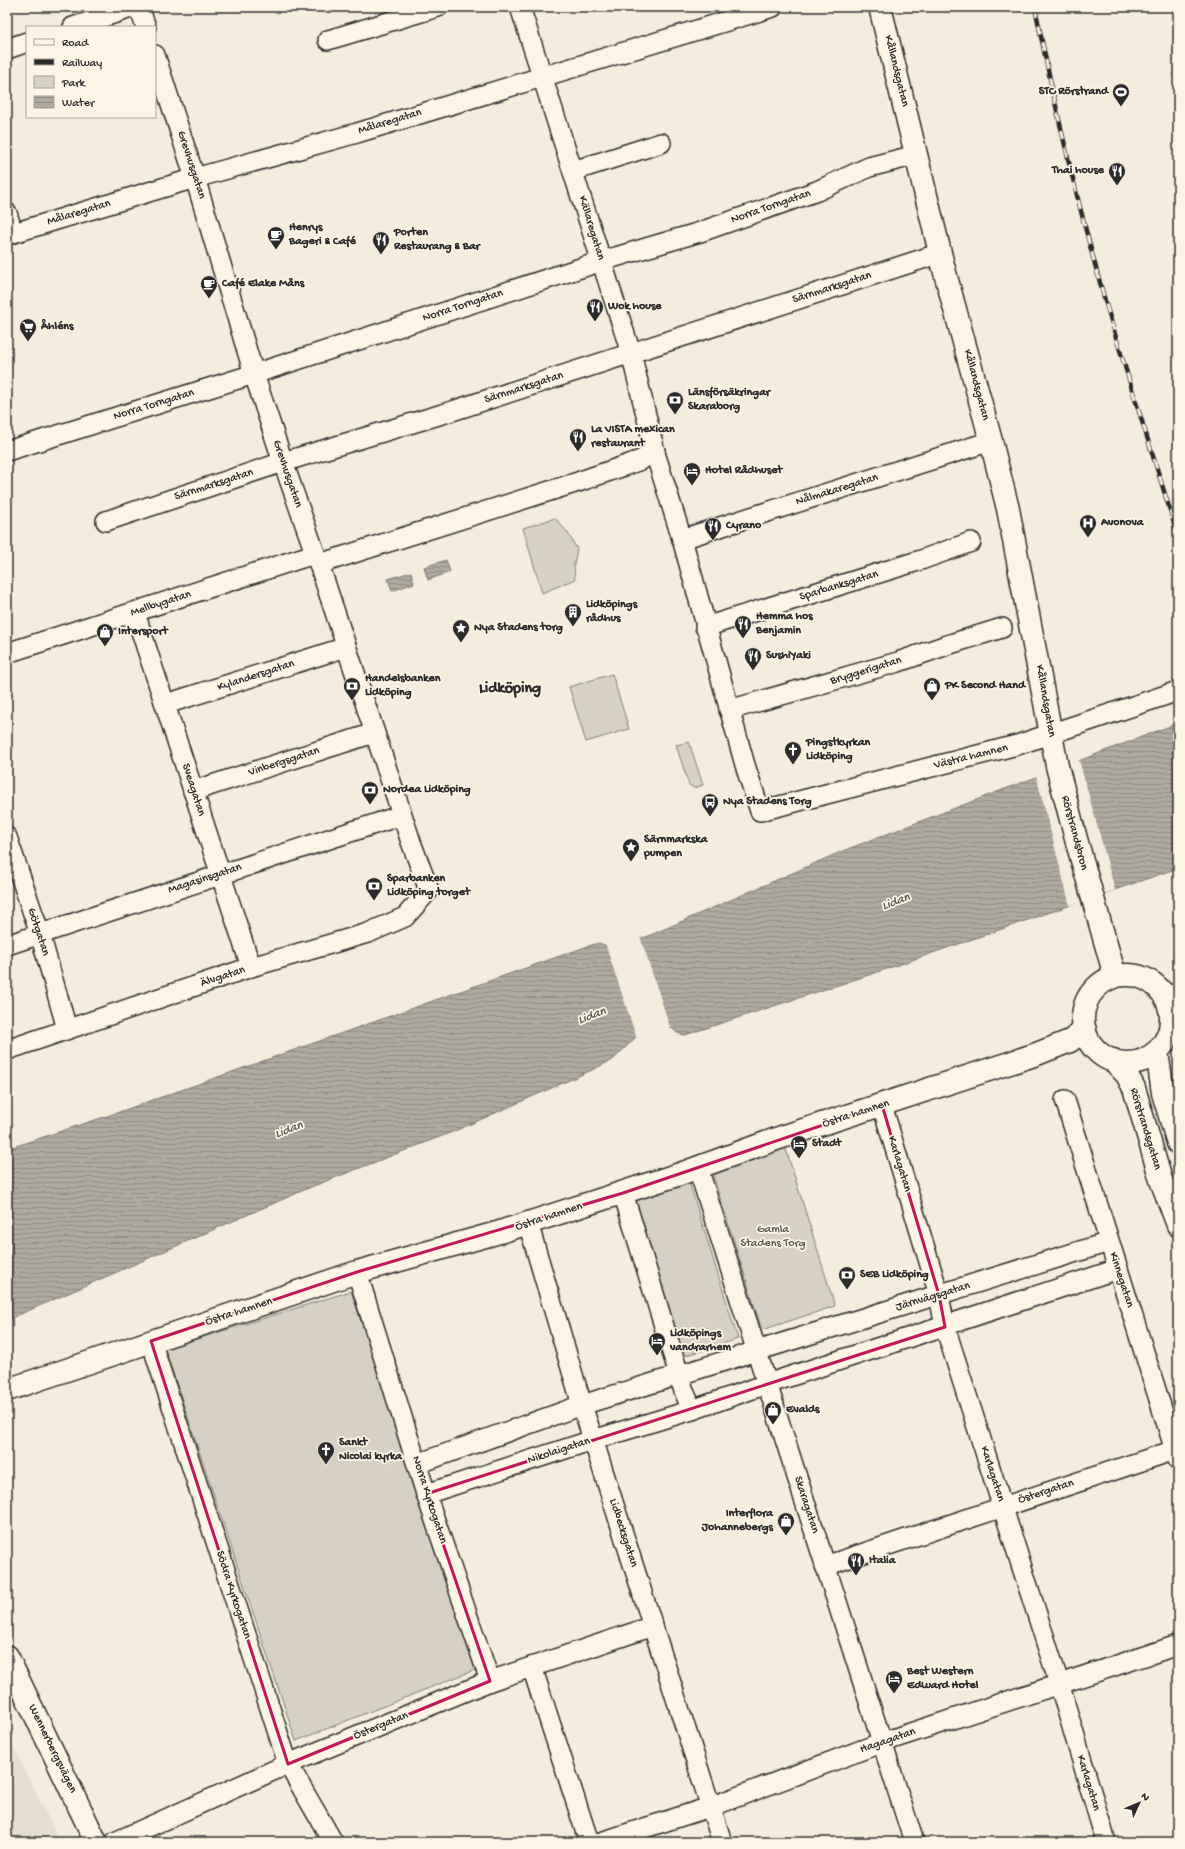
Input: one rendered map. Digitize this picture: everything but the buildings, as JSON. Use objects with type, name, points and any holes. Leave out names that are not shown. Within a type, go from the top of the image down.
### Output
[{"type":"main road","name":"Kållandsgatan","points":[[880,7],[916,155],[992,442],[1008,509],[1057,766]]},
{"type":"main road","name":"Rörstrandsbron","points":[[1057,766],[1092,899],[1115,976]]},
{"type":"main road","points":[[1130,975],[1145,978],[1172,996],[1171,1027],[1166,1041],[1157,1052],[1147,1058],[1136,1062],[1124,1063],[1113,1060],[1098,1052],[1090,1042],[1085,1030],[1083,1017],[1086,1004],[1093,992],[1102,982],[1115,976],[1130,975]]},
{"type":"main road","name":"Östra hamnen","points":[[7,1390],[357,1272],[528,1223],[698,1168],[779,1138],[1034,1055],[1070,1041],[1085,1030]]},
{"type":"main road","points":[[1157,1052],[1163,1093],[1178,1143]]},
{"type":"main road","name":"Rörstrandsgatan","points":[[1113,1060],[1127,1075],[1134,1088],[1161,1180],[1178,1225]]},
{"type":"main road","name":"Wennerbergsvägen","points":[[7,1656],[96,1842]]},
{"type":"street","points":[[76,26],[134,7]]},
{"type":"street","points":[[139,7],[146,26]]},
{"type":"street","points":[[328,40],[438,7]]},
{"type":"street","name":"Källaregatan","points":[[520,7],[631,353],[655,451]]},
{"type":"street","name":"Målaregatan","points":[[10,234],[195,178],[357,133],[773,7]]},
{"type":"street","points":[[7,49],[26,42]]},
{"type":"street","name":"Grevhusgatan","points":[[156,58],[195,178],[254,374],[374,733],[429,890]]},
{"type":"street","points":[[573,170],[661,143]]},
{"type":"street","name":"Norra Torngatan","points":[[7,451],[254,374],[602,261],[700,232],[817,191],[869,167],[916,155]]},
{"type":"street","points":[[7,213],[10,234]]},
{"type":"street","name":"Särnmarksgatan","points":[[106,521],[283,462],[449,412],[941,253]]},
{"type":"street","name":"Nålmakaregatan","points":[[682,538],[992,442]]},
{"type":"street","points":[[655,451],[682,538],[705,627],[730,710]]},
{"type":"street","name":"Mellbygatan","points":[[7,653],[135,613],[578,482],[641,460],[655,451]]},
{"type":"street","name":"Sparbanksgatan","points":[[705,627],[921,560],[971,542]]},
{"type":"street","name":"Sveagatan","points":[[135,613],[251,967]]},
{"type":"street","name":"Bryggerigatan","points":[[730,710],[898,662],[947,644],[1002,628]]},
{"type":"street","name":"Kylandersgatan","points":[[166,704],[346,647]]},
{"type":"street","name":"Västra hamnen","points":[[730,710],[760,811],[1017,745],[1178,691]]},
{"type":"street","name":"Vinbergsgatan","points":[[193,791],[374,733]]},
{"type":"street","name":"Magasinsgatan","points":[[7,945],[402,815]]},
{"type":"street","name":"Götgatan","points":[[8,843],[40,934],[67,1028]]},
{"type":"street","name":"Älvgatan","points":[[7,1050],[67,1028],[251,967],[368,933],[405,918],[429,890]]},
{"type":"street","name":"Kinnegatan","points":[[1065,1100],[1176,1455]]},
{"type":"street","name":"Karlagatan","points":[[882,1105],[939,1295],[945,1327],[1003,1506],[1106,1842]]},
{"type":"street","name":"Skaragatan","points":[[698,1168],[914,1842]]},
{"type":"street","points":[[623,1193],[692,1410],[1118,1269]]},
{"type":"street","name":"Lidbecksgatan","points":[[528,1223],[582,1406],[722,1842]]},
{"type":"street","name":"Järnvägsgatan","points":[[756,1351],[1109,1242]]},
{"type":"street","name":"Norra Kyrkogatan","points":[[357,1272],[426,1494],[490,1682]]},
{"type":"street","name":"Södra Kyrkogatan","points":[[151,1341],[288,1764],[333,1842]]},
{"type":"street","points":[[417,1464],[582,1406],[756,1351]]},
{"type":"street","name":"Nikolaigatan","points":[[426,1494],[593,1440],[692,1410]]},
{"type":"street","name":"Östergatan","points":[[825,1566],[1003,1506],[1176,1455]]},
{"type":"street","name":"Östergatan","points":[[116,1842],[288,1764],[490,1682],[653,1626]]},
{"type":"street","name":"Hagagatan","points":[[601,1842],[710,1807],[883,1742],[1058,1683],[1178,1645]]},
{"type":"street","points":[[532,1667],[589,1842]]},
{"type":"highlighted area","points":[[882,1105],[939,1295],[945,1327],[426,1494],[490,1681],[288,1764],[151,1341],[357,1272],[623,1193]]},
{"type":"shaded area","points":[[7,1733],[60,1842],[7,1842]]},
{"type":"green space","points":[[555,518],[567,532],[577,549],[574,564],[575,579],[542,593],[523,528]]},
{"type":"green space","points":[[612,674],[629,729],[586,742],[569,687]]},
{"type":"green space","points":[[689,742],[703,785],[694,788],[689,785],[676,745]]},
{"type":"green space","name":"Gamla Stadens Torg","points":[[784,1143],[835,1306],[762,1330],[710,1166]]},
{"type":"green space","name":"Gamla Stadens Torg","points":[[687,1175],[738,1339],[684,1356],[633,1191]]},
{"type":"green space","points":[[351,1291],[477,1669],[296,1741],[165,1349]]},
{"type":"water","points":[[446,560],[450,572],[428,580],[424,567]]},
{"type":"water","points":[[411,572],[414,583],[392,591],[388,579]]},
{"type":"water","name":"Lidan","points":[[1178,723],[1178,868],[869,975],[685,1035],[677,1033],[671,1027],[638,1035],[614,1059],[592,1070],[455,1131],[311,1187],[7,1320],[7,1149],[119,1112],[588,946],[599,943],[607,946],[646,937],[845,850]]},
{"type":"pier","points":[[1079,760],[1115,890],[1070,906],[1036,775]]},
{"type":"pier","points":[[640,936],[671,1030],[639,1037],[637,1039],[605,943],[607,944]]},
{"type":"railway","points":[[1035,7],[1068,156],[1106,304],[1178,536]]},
{"type":"place","name":"STC Rörstrand","points":[[1121,107]]},
{"type":"place","name":"Thai house","points":[[1117,186]]},
{"type":"place","name":"Henrys Bageri & Café","points":[[276,250]]},
{"type":"place","name":"Porten Restaurang & Bar","points":[[381,255]]},
{"type":"place","name":"Café Elake Måns","points":[[209,299]]},
{"type":"place","name":"Wok house","points":[[595,322]]},
{"type":"place","name":"Åhléns","points":[[28,342]]},
{"type":"place","name":"Länsförsäkringar Skaraborg","points":[[675,415]]},
{"type":"place","name":"La VISTA mexican restaurant","points":[[578,452]]},
{"type":"place","name":"Hotel Rådhuset","points":[[692,486]]},
{"type":"place","name":"Avonova","points":[[1088,538]]},
{"type":"place","name":"Cyrano","points":[[713,541]]},
{"type":"place","name":"Lidköpings rådhus","points":[[573,627]]},
{"type":"place","name":"Hemma hos Benjamin","points":[[743,639]]},
{"type":"place","name":"Nya Stadens torg","points":[[461,643]]},
{"type":"place","name":"Intersport","points":[[105,647]]},
{"type":"place","name":"SushiYaki","points":[[753,671]]},
{"type":"place","name":"Handelsbanken Lidköping","points":[[352,701]]},
{"type":"place","name":"PK Second Hand","points":[[932,701]]},
{"type":"place","name":"Pingstkyrkan Lidköping","points":[[793,765]]},
{"type":"place","name":"Nordea Lidköping","points":[[370,805]]},
{"type":"place","name":"Nya Stadens Torg","points":[[710,817]]},
{"type":"place","name":"Särnmarkska pumpen","points":[[631,862]]},
{"type":"place","name":"Sparbanken Lidköping torget","points":[[374,901]]},
{"type":"place","name":"Stadt","points":[[799,1159]]},
{"type":"place","name":"SEB Lidköping","points":[[847,1290]]},
{"type":"place","name":"Lidköpings vandrarhem","points":[[657,1356]]},
{"type":"place","name":"Evalds","points":[[773,1425]]},
{"type":"place","name":"Sankt Nicolai kyrka","points":[[326,1465]]},
{"type":"place","name":"Interflora Johannebergs","points":[[786,1536]]},
{"type":"place","name":"Italia","points":[[856,1576]]},
{"type":"place","name":"Best Western Edward Hotel","points":[[894,1694]]},
{"type":"district","name":"Lidköping","points":[[510,689]]}]
